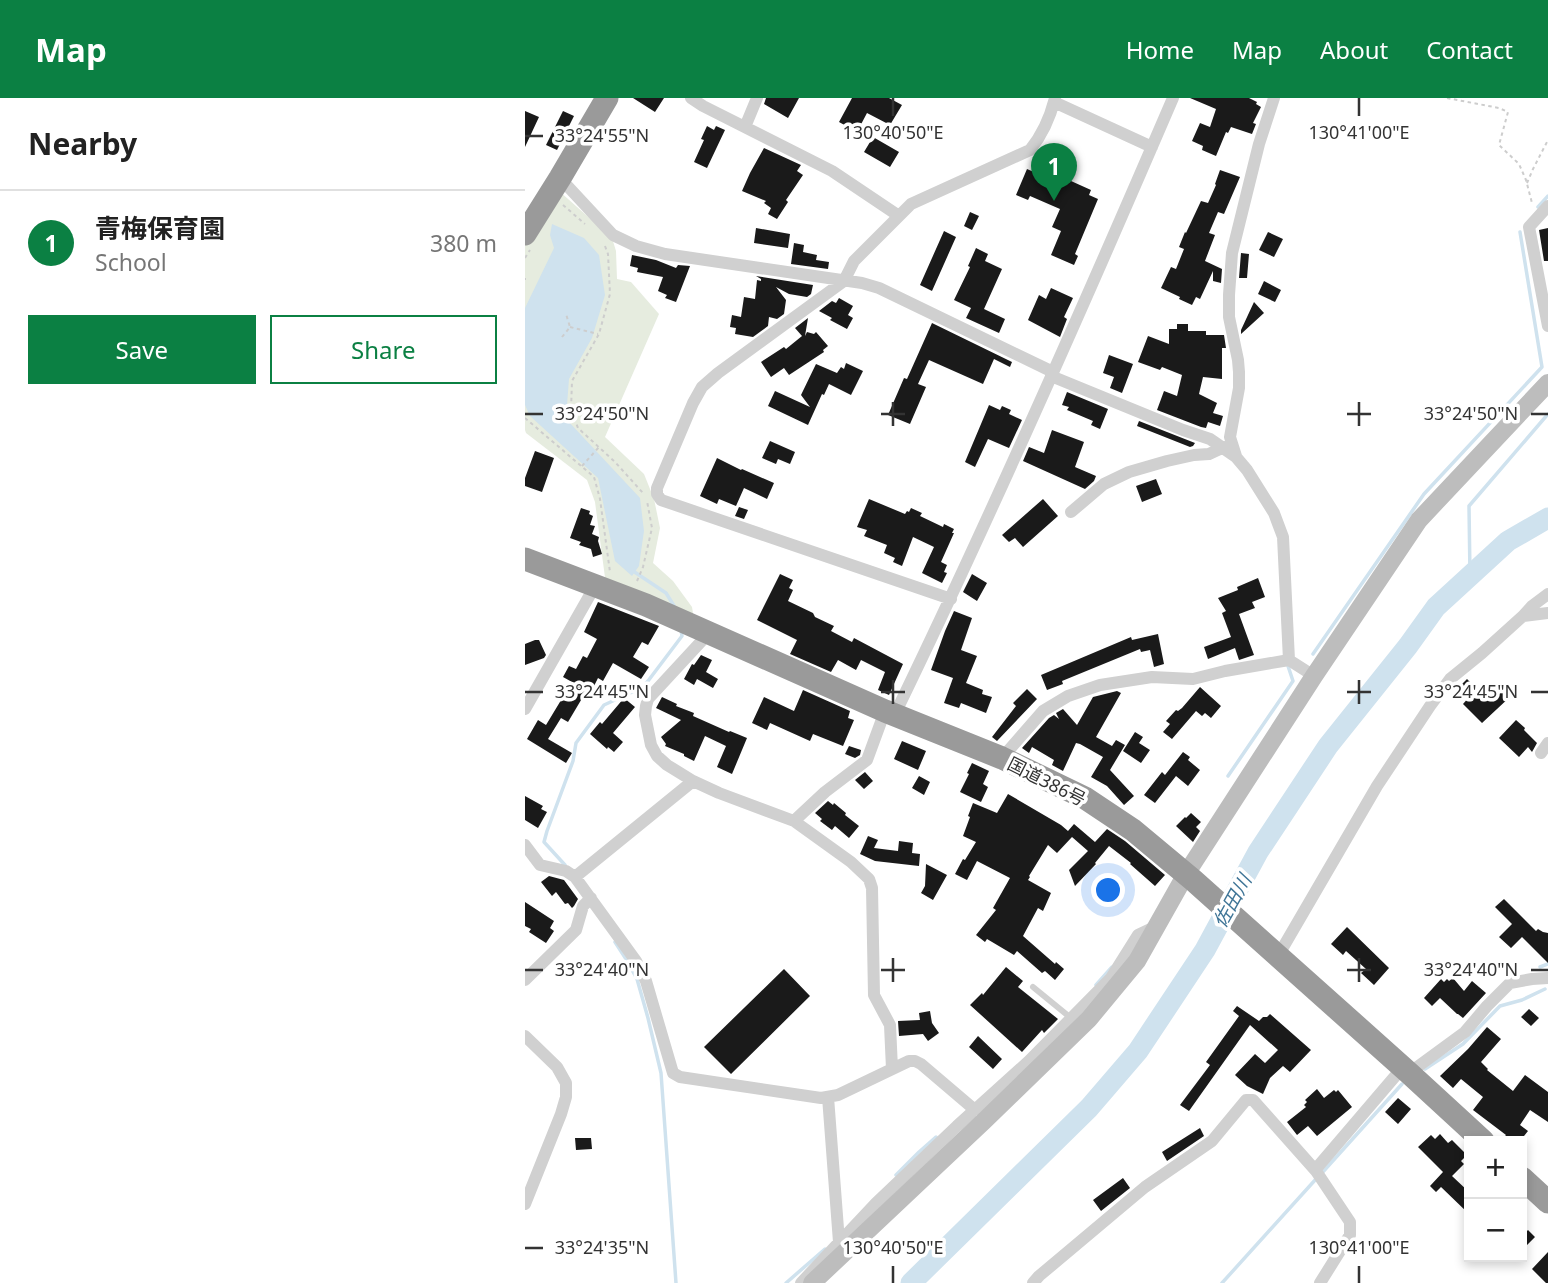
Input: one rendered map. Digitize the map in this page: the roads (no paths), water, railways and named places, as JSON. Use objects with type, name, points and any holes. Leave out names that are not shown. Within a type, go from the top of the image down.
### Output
[{"type":"highway","points":[[528,225],[560,178],[607,98]]},
{"type":"highway","name":"国道386号","points":[[525,559],[646,605],[1002,758],[1084,798],[1133,830],[1190,877],[1478,1136]]},
{"type":"highway","points":[[1527,1183],[1548,1202]]},
{"type":"street","points":[[691,98],[832,170],[899,216]]},
{"type":"street","points":[[745,127],[757,98]]},
{"type":"street","points":[[794,821],[825,792],[867,760],[951,599],[1173,98]]},
{"type":"street","points":[[1236,457],[1230,437],[1239,388],[1238,360],[1229,317],[1232,253],[1259,144],[1274,98]]},
{"type":"street","points":[[951,599],[661,500],[657,488],[693,403],[702,387],[718,373],[844,281],[854,261],[911,204],[1030,149],[1049,119],[1054,100],[1151,147]]},
{"type":"street","points":[[560,178],[613,235],[636,246],[665,254],[879,288],[1052,374],[1224,447],[1257,483],[1283,537],[1289,660]]},
{"type":"street","points":[[1548,206],[1528,227],[1548,326]]},
{"type":"street","points":[[812,1283],[1089,1019],[1137,961],[1314,676],[1419,520],[1548,383]]},
{"type":"street","points":[[1071,512],[1104,484],[1129,472],[1167,461],[1209,454],[1224,447]]},
{"type":"street","points":[[525,709],[595,586]]},
{"type":"street","points":[[1278,956],[1377,786],[1450,679],[1548,594]]},
{"type":"street","points":[[1524,616],[1548,613]]},
{"type":"street","points":[[706,632],[648,699],[645,715],[651,745],[657,756],[667,765],[693,780],[719,793],[794,821],[851,862],[869,879],[872,888],[874,995],[890,1025],[892,1069]]},
{"type":"street","points":[[1002,758],[1043,711],[1068,696],[1100,685],[1152,677],[1193,680],[1225,671],[1289,660],[1314,676]]},
{"type":"street","points":[[575,877],[693,780]]},
{"type":"street","points":[[525,845],[540,865],[566,871],[575,877],[636,961],[646,981],[673,1073],[680,1077],[821,1098],[838,1095],[909,1061],[915,1061],[971,1108]]},
{"type":"street","points":[[525,980],[576,930],[583,906],[591,898]]},
{"type":"street","points":[[800,1283],[971,1108],[1029,1061],[1068,1015],[1111,978],[1138,935],[1157,925]]},
{"type":"street","points":[[1316,1171],[1406,1070],[1465,1032],[1510,983],[1548,978]]},
{"type":"street","points":[[525,1036],[557,1067],[566,1083],[566,1097],[561,1114],[528,1187],[525,1204]]},
{"type":"street","points":[[828,1097],[839,1241]]},
{"type":"street","points":[[1033,1283],[1145,1187],[1212,1141],[1246,1100],[1253,1100],[1316,1171],[1350,1222],[1350,1235],[1320,1283]]},
{"type":"lane","points":[[1033,987],[1068,1015]]},
{"type":"water","points":[[552,224],[584,238],[599,255],[605,295],[592,338],[569,379],[568,421],[640,498],[644,531],[639,566],[632,576],[615,561],[598,478],[530,416],[525,405],[525,308],[554,248],[550,235]]},
{"type":"waterway","points":[[1538,207],[1548,196]]},
{"type":"waterway","points":[[1313,654],[1424,494],[1542,367],[1520,232]]},
{"type":"waterway","points":[[1470,576],[1469,506],[1548,414]]},
{"type":"waterway","name":"佐田川","points":[[911,1283],[1089,1108],[1138,1051],[1205,950],[1258,852],[1328,746],[1436,607],[1508,541],[1548,518]]},
{"type":"waterway","points":[[633,571],[666,593],[676,609]]},
{"type":"waterway","points":[[565,865],[544,842],[573,761],[576,743],[604,705],[641,688],[648,681],[682,636],[681,630]]},
{"type":"waterway","points":[[1228,776],[1293,681],[1288,666]]},
{"type":"waterway","points":[[615,942],[637,979],[661,1073],[676,1283]]},
{"type":"waterway","points":[[1540,967],[1548,964]]},
{"type":"waterway","points":[[1096,985],[1112,967]]},
{"type":"waterway","points":[[1425,1069],[1463,1044],[1500,1006],[1522,1000],[1545,989]]},
{"type":"waterway","points":[[1321,1174],[1402,1084]]},
{"type":"waterway","points":[[896,1175],[936,1137]]},
{"type":"waterway","points":[[1222,1283],[1316,1179]]},
{"type":"waterway","points":[[786,1283],[825,1249]]},
{"type":"place","name":"青梅保育園","points":[[1054,201]]}]
